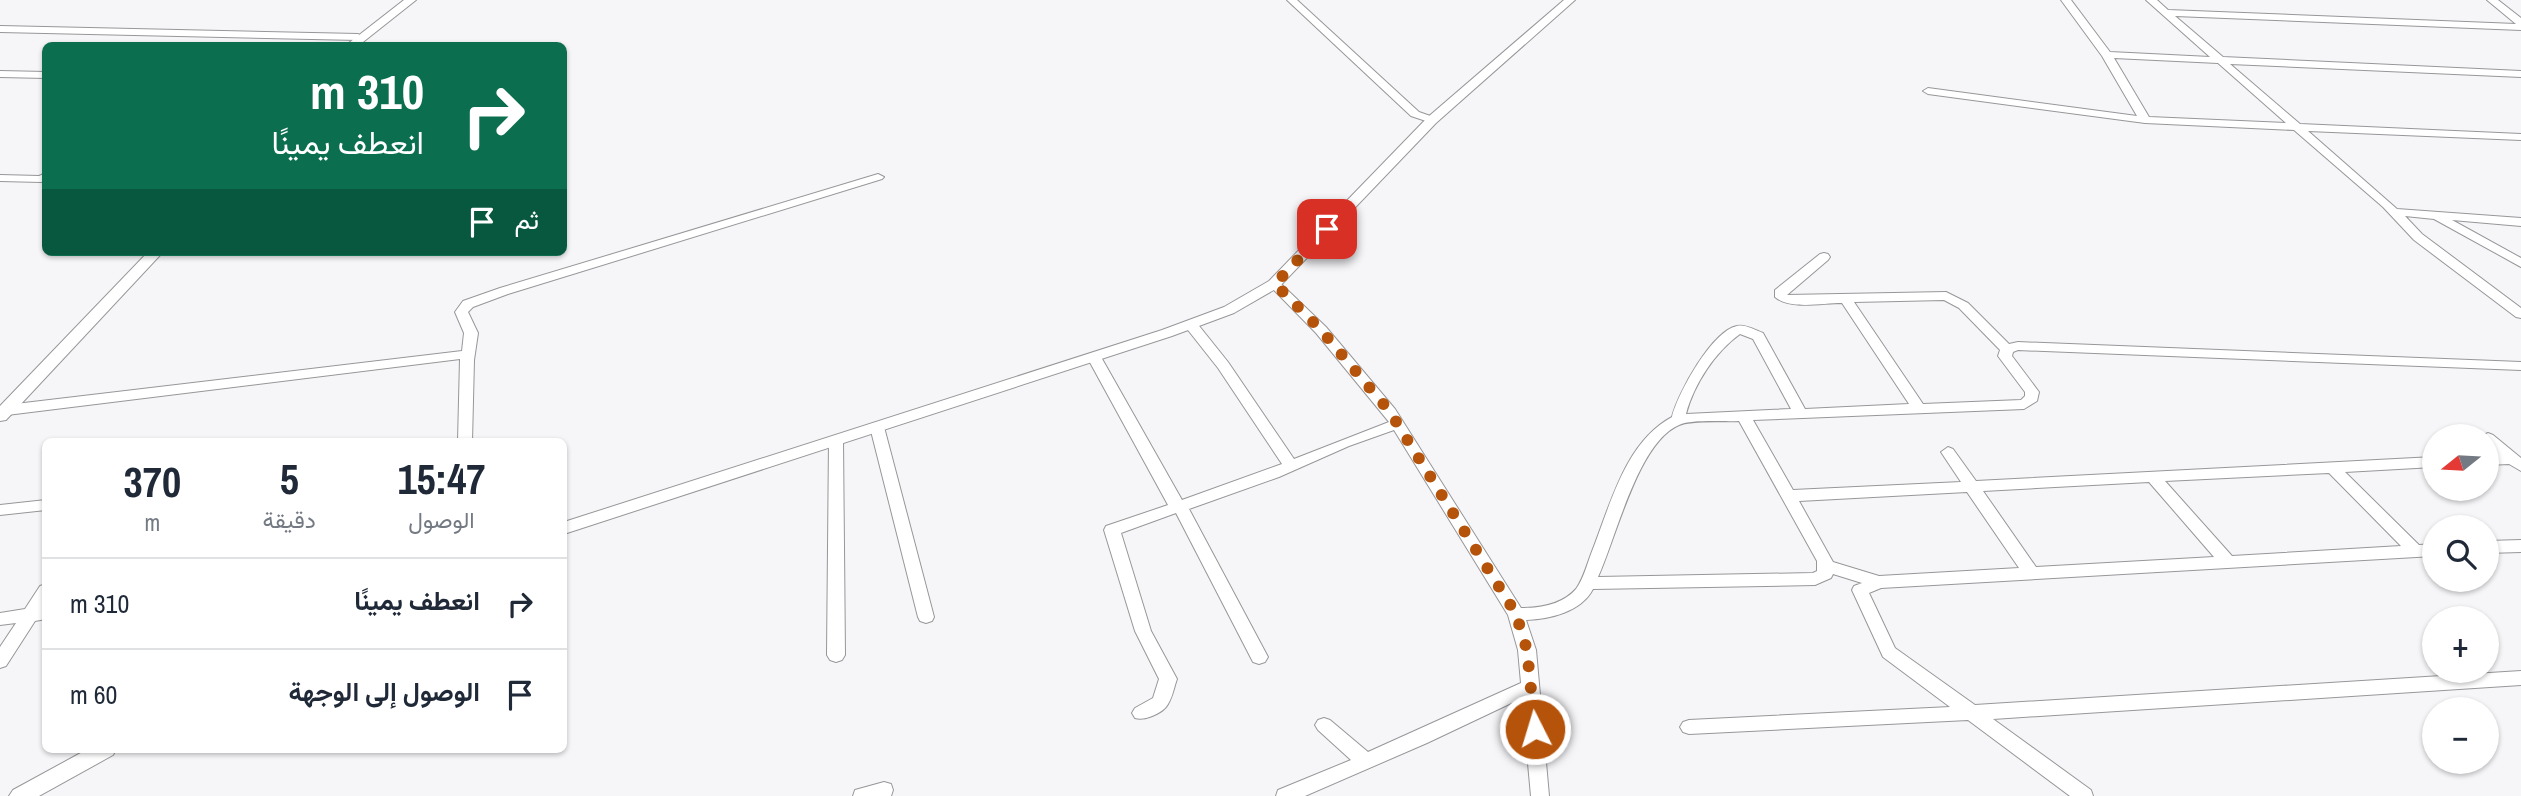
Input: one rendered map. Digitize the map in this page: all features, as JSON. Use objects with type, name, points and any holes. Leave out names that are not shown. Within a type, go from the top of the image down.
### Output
[{"type":"street","points":[[0,29],[354,41],[411,0]]},
{"type":"street","points":[[1292,0],[1415,114],[1432,120]]},
{"type":"street","points":[[567,527],[1094,357],[1229,310],[1275,284],[1432,120],[1570,0]]},
{"type":"street","points":[[2066,0],[2108,55],[2145,120]]},
{"type":"street","points":[[2151,0],[2394,212],[2418,237],[2521,314]]},
{"type":"street","points":[[2492,0],[2521,25]]},
{"type":"street","points":[[2169,13],[2521,25]]},
{"type":"street","points":[[2108,55],[2521,74]]},
{"type":"street","points":[[0,74],[42,75]]},
{"type":"street","points":[[1928,91],[2145,120],[2521,137]]},
{"type":"street","points":[[465,438],[471,333],[461,312],[468,304],[878,177]]},
{"type":"street","points":[[0,178],[42,178]]},
{"type":"street","points":[[2394,212],[2521,222]]},
{"type":"street","points":[[2434,215],[2521,263]]},
{"type":"street","points":[[4,413],[152,256]]},
{"type":"street","points":[[1824,257],[1780,296],[1791,300],[1939,295],[1953,298],[1964,305],[1987,333],[2007,349]]},
{"type":"street","points":[[1275,284],[1321,330],[1398,424],[1516,614],[1527,650],[1540,796]]},
{"type":"street","points":[[1845,298],[1919,408]]},
{"type":"street","points":[[1191,324],[1223,365],[1291,466]]},
{"type":"street","points":[[1678,419],[1682,399],[1694,376],[1733,332],[1740,329],[1758,336],[1800,414]]},
{"type":"street","points":[[2007,349],[2018,346],[2521,366]]},
{"type":"street","points":[[1516,614],[1543,614],[1566,606],[1583,592],[1640,456],[1657,430],[1678,419],[2028,403],[2032,398],[2032,391],[2007,359],[2007,349]]},
{"type":"street","points":[[4,413],[468,354]]},
{"type":"street","points":[[1094,357],[1259,657]]},
{"type":"street","points":[[1588,583],[1815,579],[1825,574],[1827,566],[1743,416]]},
{"type":"street","points":[[1141,713],[1160,702],[1168,679],[1143,632],[1112,530],[1291,466],[1398,424]]},
{"type":"street","points":[[877,427],[926,617]]},
{"type":"street","points":[[836,440],[836,655]]},
{"type":"street","points":[[2499,447],[2517,462]]},
{"type":"street","points":[[1948,452],[2032,574]]},
{"type":"street","points":[[2499,461],[2517,462]]},
{"type":"street","points":[[1788,496],[2422,463]]},
{"type":"street","points":[[2332,467],[2415,551]]},
{"type":"street","points":[[2154,478],[2229,564]]},
{"type":"street","points":[[0,510],[42,505]]},
{"type":"street","points":[[2499,547],[2521,546]]},
{"type":"street","points":[[2084,796],[1889,652],[1860,590],[1879,582],[2229,564],[2422,551]]},
{"type":"street","points":[[1827,566],[1879,582]]},
{"type":"street","points":[[0,619],[37,614]]},
{"type":"street","points":[[0,662],[37,614]]},
{"type":"street","points":[[1689,727],[2517,682]]},
{"type":"street","points":[[1285,796],[1421,738],[1531,686]]},
{"type":"street","points":[[1324,725],[1364,761]]},
{"type":"street","points":[[20,796],[99,753]]},
{"type":"street","points":[[862,796],[884,790]]},
{"type":"route","points":[[1327,229],[1275,284],[1321,330],[1390,412],[1516,614],[1527,650],[1535,729]]}]
